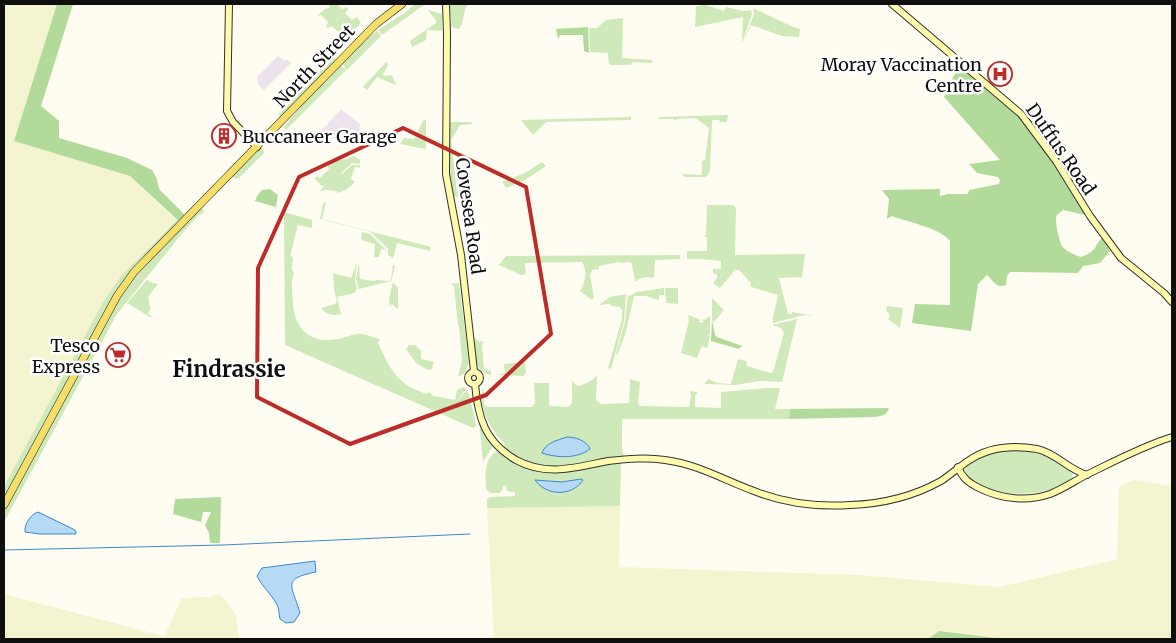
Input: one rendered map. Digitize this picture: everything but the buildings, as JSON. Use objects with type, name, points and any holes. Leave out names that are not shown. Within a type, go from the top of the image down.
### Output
[{"type":"main road","name":"North Street","points":[[4,505],[117,296],[139,266],[376,24],[402,4]]},
{"type":"street","points":[[229,4],[227,111],[233,122],[257,146]]},
{"type":"street","name":"Covesea Road","points":[[446,4],[446,174],[462,258],[474,372],[469,374],[467,379],[471,384],[474,384],[480,417],[498,446],[524,464],[548,470],[568,469],[611,461],[641,458],[665,460],[707,471],[768,496],[822,506],[876,503],[924,489],[945,478]]},
{"type":"street","name":"Duffus Road","points":[[892,4],[1021,114],[1056,160],[1090,216],[1121,258],[1164,293],[1172,302]]},
{"type":"street","points":[[958,467],[962,476],[972,484],[993,494],[1019,499],[1050,494],[1172,436]]},
{"type":"street","points":[[945,478],[958,467],[986,452],[1017,447],[1039,450],[1057,457],[1075,470],[1087,475]]},
{"type":"street","points":[[1074,482],[1075,470]]},
{"type":"street","points":[[945,478],[953,475],[962,476]]},
{"type":"highlighted area","points":[[403,128],[526,187],[551,334],[486,395],[350,444],[257,397],[258,268],[299,177]]},
{"type":"shaded area","points":[[278,56],[285,61],[287,59],[291,63],[264,90],[258,84],[257,77]]},
{"type":"shaded area","points":[[341,109],[361,125],[359,134],[329,139],[321,131]]},
{"type":"green space","points":[[4,4],[57,4],[14,141],[130,176],[177,220],[122,275],[102,304],[4,489]]},
{"type":"green space","points":[[57,4],[73,4],[41,106],[59,121],[59,138],[127,158],[152,170],[157,179],[159,189],[187,217],[181,223],[130,176],[14,141]]},
{"type":"green space","points":[[330,4],[337,4],[342,9],[347,7],[348,9],[345,13],[352,20],[357,17],[361,23],[354,30],[347,28],[350,34],[343,42],[336,37],[339,33],[332,26],[328,28],[326,26],[328,22],[321,15],[316,17],[329,8]]},
{"type":"green space","points":[[415,4],[435,4],[424,5],[382,35],[378,30]]},
{"type":"green space","points":[[450,4],[468,4],[459,29],[451,26]]},
{"type":"green space","points":[[703,4],[724,11],[726,7],[743,11],[751,10],[752,14],[742,43],[743,17],[695,27],[696,6]]},
{"type":"green space","points":[[753,8],[800,29],[799,37],[782,36],[751,25],[743,43],[754,14]]},
{"type":"green space","points":[[428,10],[442,14],[442,31],[427,30],[426,40],[412,47],[410,41],[436,23]]},
{"type":"green space","points":[[623,18],[622,58],[652,60],[652,63],[632,62],[631,65],[611,65],[609,64],[608,53],[590,52],[589,28],[597,28],[606,20]]},
{"type":"green space","points":[[588,27],[589,53],[584,51],[583,35],[560,35],[558,39],[556,29]]},
{"type":"green space","points":[[377,31],[381,36],[347,70],[342,64],[366,39]]},
{"type":"green space","points":[[334,58],[338,61],[280,117],[278,115]]},
{"type":"green space","points":[[387,61],[388,65],[383,74],[384,76],[392,75],[396,85],[377,77],[367,90],[363,87]]},
{"type":"green space","points":[[341,65],[346,70],[286,130],[284,127],[311,95]]},
{"type":"green space","points":[[963,66],[1021,114],[1090,216],[1063,210],[1058,214],[1056,217],[1057,231],[1063,247],[1081,257],[1092,251],[1102,238],[1110,251],[1100,263],[1083,266],[1078,273],[1010,272],[1007,276],[1006,285],[1003,286],[997,285],[987,275],[978,284],[971,331],[912,323],[915,304],[950,305],[950,241],[939,232],[923,226],[892,216],[887,219],[889,199],[882,190],[940,189],[940,196],[968,194],[969,190],[999,184],[1000,180],[998,177],[977,173],[969,164],[1000,160],[944,97],[954,75]]},
{"type":"green space","points":[[728,115],[727,122],[712,120],[710,170],[708,175],[705,177],[685,177],[682,174],[702,175],[702,161],[705,160],[709,128],[696,118],[677,119],[674,121],[674,119],[659,119],[659,117]]},
{"type":"green space","points":[[631,117],[631,120],[546,122],[533,135],[521,120]]},
{"type":"green space","points":[[426,120],[426,149],[400,144],[404,138],[414,139],[423,121]]},
{"type":"green space","points":[[449,122],[472,122],[472,124],[460,125],[451,140],[457,192],[462,197],[458,198],[453,195],[449,174]]},
{"type":"green space","points":[[261,148],[265,152],[239,178],[236,179],[232,176]]},
{"type":"green space","points":[[354,156],[360,160],[360,164],[352,163],[339,175],[352,165],[360,165],[360,168],[355,167],[351,179],[355,182],[346,190],[337,193],[337,191],[320,191],[325,185],[322,186],[315,179],[316,176],[320,178],[329,169],[327,165],[329,163],[331,166],[330,162]]},
{"type":"green space","points":[[542,162],[546,166],[525,180],[506,188],[502,182],[525,173]]},
{"type":"green space","points":[[270,189],[278,195],[276,207],[255,201],[262,190]]},
{"type":"green space","points":[[326,202],[322,219],[431,247],[430,251],[397,243],[393,258],[388,255],[388,249],[371,232],[320,219],[323,204]]},
{"type":"green space","points":[[707,205],[733,205],[736,208],[735,255],[805,254],[802,277],[779,278],[788,314],[792,314],[792,312],[816,316],[804,315],[773,323],[778,295],[751,287],[751,283],[739,270],[735,270],[720,288],[713,283],[717,278],[717,274],[713,274],[713,269],[721,269],[721,261],[687,259],[687,251],[707,251],[707,238],[704,236],[706,235]]},
{"type":"green space","points":[[199,206],[205,212],[199,215],[184,231],[117,314],[4,522],[4,489],[6,483],[102,304],[122,275],[177,220],[181,223]]},
{"type":"green space","points":[[284,212],[312,220],[312,228],[298,225],[290,256],[293,257],[292,269],[294,274],[292,289],[294,313],[297,322],[306,334],[329,340],[355,334],[380,339],[378,343],[391,368],[401,381],[408,386],[427,394],[429,392],[433,396],[455,400],[457,390],[464,387],[466,389],[456,403],[467,390],[476,426],[473,428],[285,345]]},
{"type":"green space","points":[[362,232],[370,234],[386,250],[381,249],[379,257],[374,257],[375,244],[361,240]]},
{"type":"green space","points":[[680,255],[680,259],[655,260],[654,278],[646,277],[635,282],[630,262],[599,266],[599,269],[592,270],[590,275],[594,298],[592,300],[580,291],[585,277],[585,269],[582,262],[525,263],[526,274],[521,275],[499,265],[506,256]]},
{"type":"green space","points":[[357,262],[355,280],[357,289],[354,293],[337,297],[341,314],[328,314],[321,308],[335,304],[337,301],[333,273],[351,278]]},
{"type":"green space","points":[[359,262],[360,279],[375,281],[390,281],[393,265],[395,266],[391,281],[359,289],[356,279]]},
{"type":"green space","points":[[147,280],[158,284],[148,297],[151,307],[148,314],[152,316],[150,317],[127,303]]},
{"type":"green space","points":[[393,282],[398,288],[398,309],[392,304],[390,307],[389,299]]},
{"type":"green space","points":[[459,283],[469,362],[465,373],[458,377],[462,361],[454,286],[451,284]]},
{"type":"green space","points":[[664,288],[664,295],[659,295],[659,300],[646,296],[634,296],[625,335],[617,355],[625,322],[628,295]]},
{"type":"green space","points":[[665,288],[678,288],[678,304],[666,303]]},
{"type":"green space","points":[[626,294],[624,321],[611,369],[608,368],[622,319],[622,310],[620,307],[609,304],[599,305],[610,297]]},
{"type":"green space","points":[[712,298],[724,310],[714,322],[712,320]]},
{"type":"green space","points":[[887,306],[903,308],[900,328],[888,319],[890,316],[886,310]]},
{"type":"green space","points":[[688,315],[701,320],[698,322],[703,323],[703,319],[710,316],[710,334],[707,335],[710,336],[707,348],[702,346],[697,358],[681,353],[689,321]]},
{"type":"green space","points":[[797,319],[782,382],[760,381],[735,385],[705,384],[708,379],[717,383],[731,384],[738,359],[746,361],[747,366],[770,373],[773,372],[784,333],[781,328],[772,325]]},
{"type":"green space","points":[[712,320],[717,337],[742,347],[739,349],[711,341]]},
{"type":"green space","points":[[474,338],[480,342],[484,341],[482,345],[484,369],[491,371],[491,375],[485,373],[478,366],[475,356]]},
{"type":"green space","points":[[409,345],[415,345],[421,351],[421,359],[434,362],[432,369],[428,370],[416,363],[406,349]]},
{"type":"green space","points":[[525,362],[526,373],[523,376],[496,375],[505,373],[504,364]]},
{"type":"green space","points":[[597,375],[596,400],[601,404],[629,403],[630,379],[640,382],[638,403],[640,406],[689,407],[690,391],[697,392],[695,407],[720,408],[721,392],[780,388],[775,409],[790,409],[789,419],[622,419],[622,449],[624,456],[569,466],[535,464],[514,455],[503,447],[505,444],[490,426],[482,403],[483,387],[484,404],[487,407],[532,407],[535,403],[534,383],[549,383],[549,405],[568,407],[572,403],[572,380],[576,385],[580,386],[591,381]]},
{"type":"green space","points":[[889,408],[887,413],[874,417],[789,419],[790,409]]},
{"type":"green space","points":[[479,420],[493,446],[483,462]]},
{"type":"green space","points":[[498,450],[545,471],[565,472],[621,463],[620,506],[487,508],[487,499],[490,497],[515,496],[515,492],[507,491],[506,486],[503,486],[500,493],[490,493],[486,489],[488,462],[493,453]]},
{"type":"green space","points":[[1004,450],[1044,455],[1063,464],[1070,470],[1073,477],[1062,485],[1048,490],[1016,494],[999,492],[984,487],[971,480],[961,470],[974,459]]},
{"type":"green space","points":[[1133,480],[1172,486],[1172,639],[1004,639],[939,631],[928,639],[494,639],[487,508],[620,506],[619,567],[859,575],[1000,587],[1117,559],[1119,486]]},
{"type":"green space","points":[[221,497],[220,543],[210,543],[209,533],[205,525],[211,512],[203,512],[201,522],[173,514],[175,499]]},
{"type":"green space","points":[[4,594],[164,636],[182,598],[209,597],[219,594],[226,600],[236,615],[239,639],[4,639]]},
{"type":"green space","points":[[939,631],[1004,639],[928,639]]},
{"type":"water","points":[[567,437],[581,440],[590,449],[579,455],[567,457],[542,453],[549,444]]},
{"type":"water","points":[[535,480],[562,482],[583,480],[578,486],[566,492],[552,492]]},
{"type":"water","points":[[38,512],[73,529],[76,531],[76,534],[25,532],[28,520]]},
{"type":"water","points":[[315,561],[316,572],[298,577],[293,581],[292,590],[300,613],[294,622],[286,623],[280,619],[276,603],[257,576],[262,568]]},
{"type":"waterway","points":[[4,550],[223,545],[470,534]]},
{"type":"place","name":"Moray Vaccination Centre","points":[[1000,74]]},
{"type":"place","name":"Buccaneer Garage","points":[[224,136]]},
{"type":"place","name":"Tesco Express","points":[[118,355]]},
{"type":"district","name":"Findrassie","points":[[229,369]]}]
